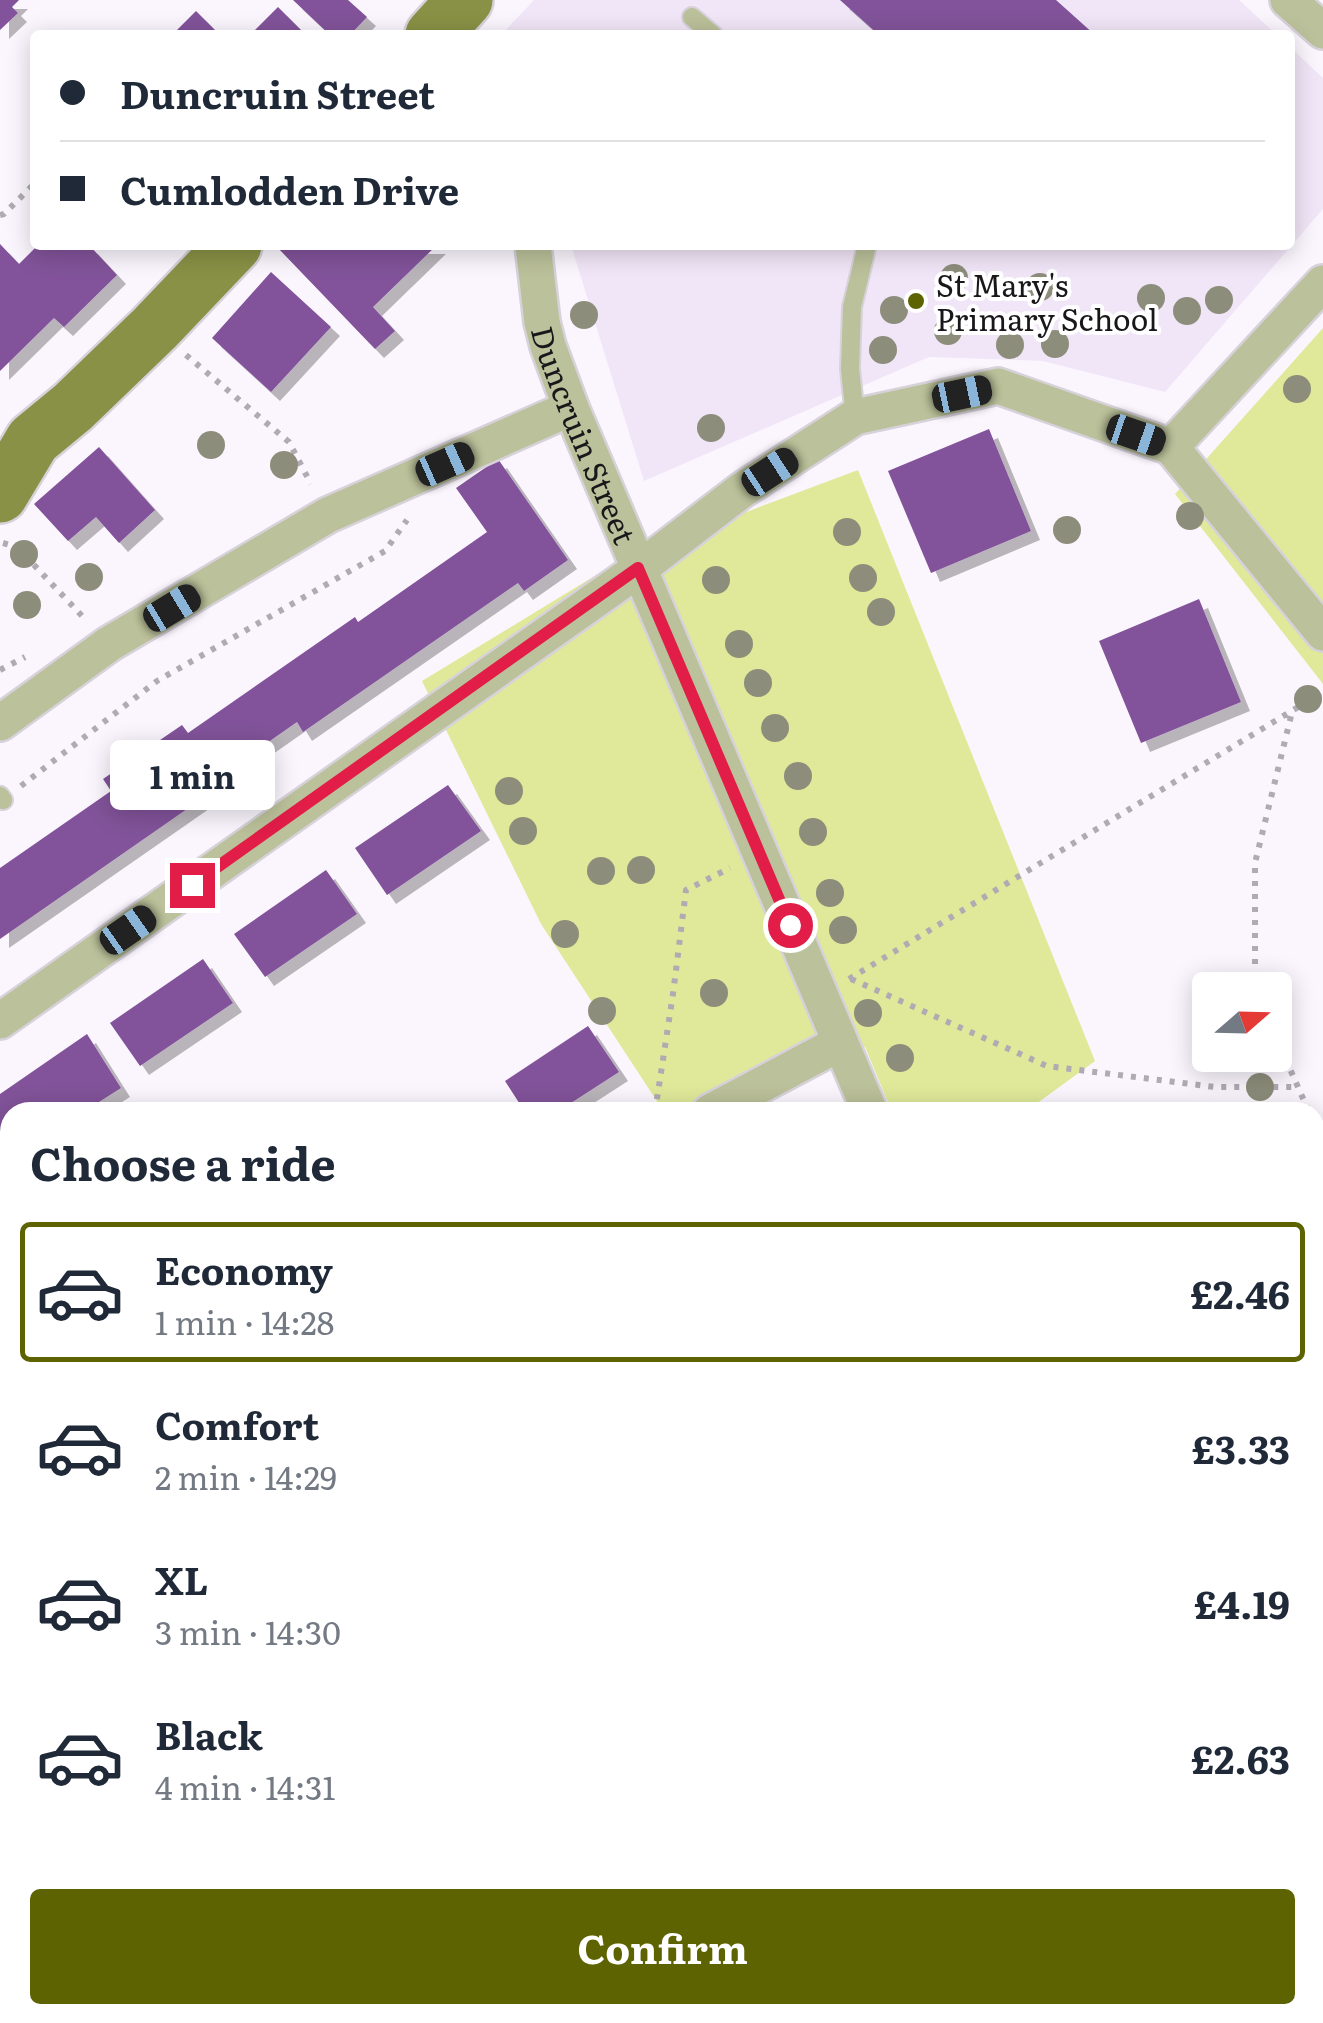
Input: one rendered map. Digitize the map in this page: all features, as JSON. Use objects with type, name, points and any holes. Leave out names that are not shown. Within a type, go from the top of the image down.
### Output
[{"type":"main road","points":[[438,30],[465,0]]},
{"type":"main road","points":[[0,495],[17,444],[73,408],[229,250]]},
{"type":"street","points":[[1288,0],[1323,31]]},
{"type":"street","name":"Duncruin Street","points":[[535,250],[542,322],[571,408],[760,853],[835,988],[840,1043],[866,1102]]},
{"type":"street","points":[[1171,447],[1323,283]]},
{"type":"street","points":[[0,1021],[742,490],[855,417],[998,386],[1171,447],[1323,633]]},
{"type":"street","points":[[0,723],[109,644],[328,515],[571,408]]},
{"type":"street","points":[[729,1102],[840,1043]]},
{"type":"lane","points":[[692,18],[707,30]]},
{"type":"lane","points":[[855,417],[850,369],[852,306],[866,250]]},
{"type":"path","points":[[0,216],[30,188]]},
{"type":"path","points":[[155,328],[289,442],[328,515]]},
{"type":"path","points":[[2,798],[157,681],[385,552],[445,464]]},
{"type":"path","points":[[0,542],[17,547],[109,644]]},
{"type":"path","points":[[835,988],[1323,692]]},
{"type":"path","points":[[1255,972],[1255,864],[1293,710]]},
{"type":"path","points":[[658,1102],[686,890],[760,853]]},
{"type":"path","points":[[835,988],[1046,1066],[1215,1087],[1298,1087]]},
{"type":"path","points":[[1291,1072],[1305,1102]]},
{"type":"shaded area","points":[[534,0],[1239,0],[1272,30],[506,30]]},
{"type":"shaded area","name":"St Mary's Primary School","points":[[1295,52],[1323,78],[1323,209],[1295,241]]},
{"type":"shaded area","name":"St Mary's Primary School","points":[[573,250],[1288,250],[1165,392],[1043,361],[929,357],[644,481]]},
{"type":"green space","points":[[1323,328],[1323,684],[1175,494]]},
{"type":"green space","points":[[858,470],[1095,1061],[1039,1102],[888,1102],[865,1047],[753,1102],[657,1102],[541,924],[422,681],[624,558]]},
{"type":"building","points":[[0,0],[19,0],[12,7],[18,13],[0,30]]},
{"type":"building","points":[[293,0],[348,0],[367,17],[355,30],[325,30]]},
{"type":"building","points":[[840,0],[1056,0],[1089,30],[873,30]]},
{"type":"building","points":[[278,7],[301,30],[255,30]]},
{"type":"building","points":[[196,11],[215,30],[177,30]]},
{"type":"building","points":[[0,244],[19,264],[33,250],[94,250],[117,275],[64,327],[54,318],[0,371]]},
{"type":"building","points":[[280,250],[432,250],[373,307],[395,331],[375,349]]},
{"type":"building","points":[[271,272],[331,327],[271,392],[212,338]]},
{"type":"building","points":[[989,429],[1031,531],[931,573],[888,471]]},
{"type":"building","points":[[99,447],[155,510],[119,543],[96,517],[68,541],[34,504]]},
{"type":"building","points":[[498,459],[568,560],[524,591],[518,583],[303,732],[297,722],[218,777],[223,784],[0,939],[0,868],[111,791],[103,779],[182,725],[188,733],[355,617],[358,622],[487,532],[456,488]]},
{"type":"building","points":[[1199,599],[1241,702],[1141,743],[1099,641]]},
{"type":"building","points":[[448,785],[481,831],[387,895],[355,848]]},
{"type":"building","points":[[326,870],[357,914],[265,977],[234,934]]},
{"type":"building","points":[[203,959],[233,1003],[140,1066],[110,1023]]},
{"type":"building","points":[[588,1026],[619,1072],[572,1102],[519,1102],[505,1081]]},
{"type":"building","points":[[87,1034],[121,1088],[99,1102],[0,1102],[0,1094]]},
{"type":"place","name":"St Mary's Primary School","points":[[916,301]]},
{"type":"route","points":[[192,885],[638,568],[790,925]]}]
